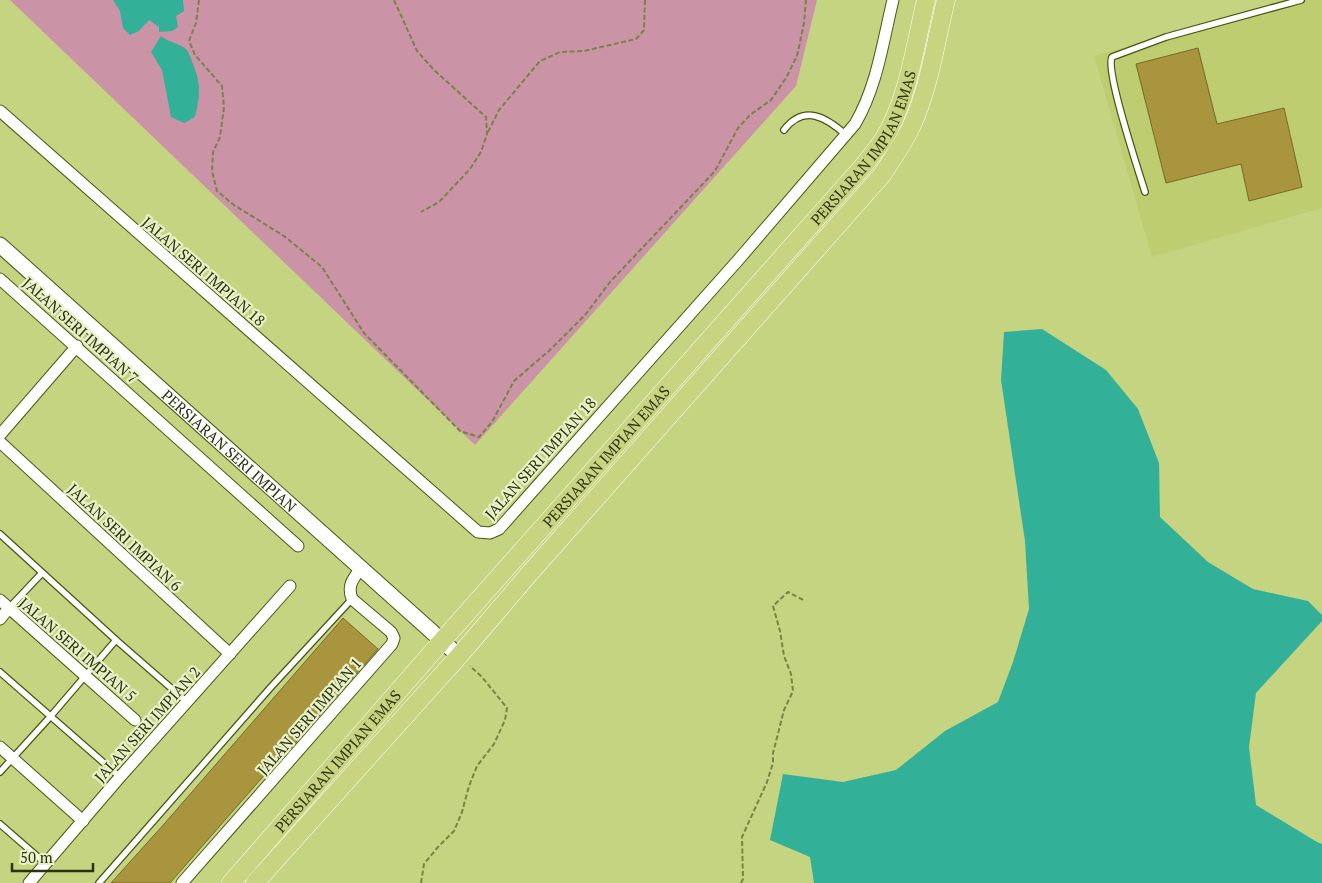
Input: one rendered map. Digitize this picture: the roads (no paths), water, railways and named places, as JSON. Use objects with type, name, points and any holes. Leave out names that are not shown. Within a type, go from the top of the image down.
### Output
[{"type":"main road","name":"PERSIARAN IMPIAN EMAS","points":[[230,883],[864,165],[883,140],[896,115],[926,0]]},
{"type":"main road","name":"PERSIARAN IMPIAN EMAS","points":[[255,883],[459,656],[529,574],[882,175],[899,149],[913,122],[925,88],[946,0]]},
{"type":"street","name":"JALAN SERI IMPIAN 18","points":[[0,111],[478,532],[490,533],[499,529],[740,258],[855,124],[865,108],[871,91],[893,0]]},
{"type":"street","name":"PERSIARAN SERI IMPIAN","points":[[0,245],[459,656]]},
{"type":"street","name":"JALAN SERI IMPIAN 7","points":[[0,279],[298,546]]},
{"type":"street","points":[[0,435],[77,346]]},
{"type":"street","name":"JALAN SERI IMPIAN 6","points":[[0,442],[230,654]]},
{"type":"street","points":[[352,599],[350,584],[361,568]]},
{"type":"street","name":"JALAN SERI IMPIAN 2","points":[[29,883],[120,777],[290,586]]},
{"type":"street","name":"JALAN SERI IMPIAN 1","points":[[182,883],[392,644],[394,638],[392,632],[352,599]]},
{"type":"street","name":"JALAN SERI IMPIAN 5","points":[[0,600],[135,720]]},
{"type":"street","points":[[0,619],[9,608]]},
{"type":"street","points":[[0,747],[83,821]]},
{"type":"lane","points":[[1145,192],[1131,149],[1112,76],[1110,62],[1112,57],[1166,37],[1300,0]]},
{"type":"lane","points":[[784,130],[791,121],[803,116],[819,116],[834,124],[846,135]]},
{"type":"lane","points":[[0,534],[187,702]]},
{"type":"lane","points":[[9,608],[42,573]]},
{"type":"lane","points":[[99,883],[271,687],[352,599]]},
{"type":"lane","points":[[0,772],[50,718],[116,640]]},
{"type":"lane","points":[[0,672],[50,718],[120,777]]},
{"type":"lane","points":[[0,824],[46,864]]},
{"type":"water","points":[[113,0],[183,0],[184,11],[176,16],[178,27],[172,31],[159,32],[159,27],[149,20],[139,31],[130,35],[123,28],[120,11]]},
{"type":"water","points":[[161,36],[186,49],[197,75],[199,94],[195,117],[184,123],[171,117],[162,70],[151,52]]},
{"type":"water","points":[[1042,329],[1106,370],[1138,409],[1159,463],[1160,517],[1208,562],[1253,589],[1308,601],[1322,615],[1322,621],[1256,693],[1249,747],[1256,805],[1322,844],[1322,883],[814,883],[810,857],[770,840],[783,774],[843,782],[896,770],[945,731],[998,702],[1013,662],[1029,609],[1025,541],[1001,380],[1004,332]]}]
